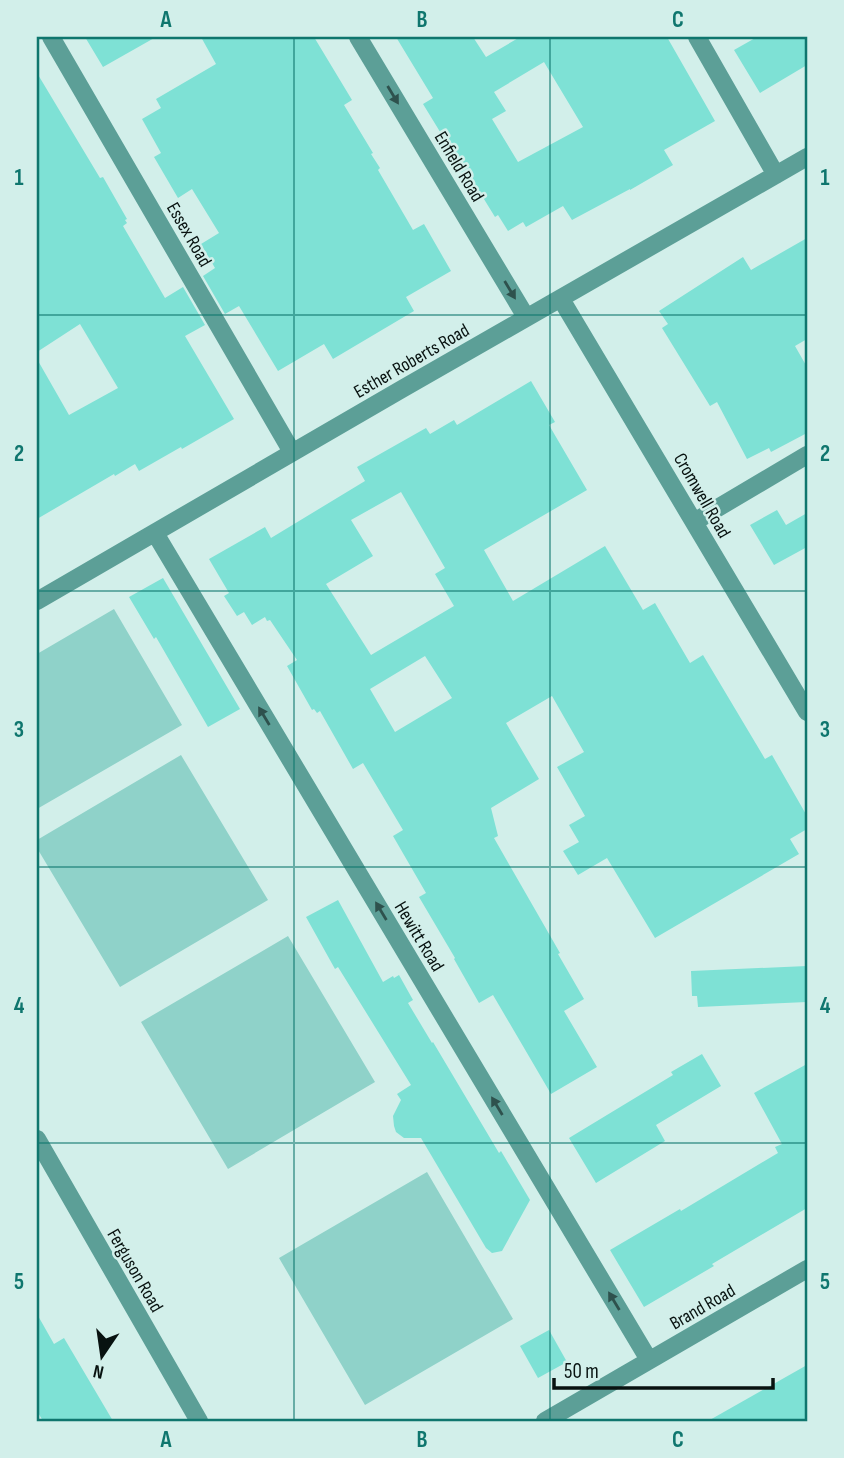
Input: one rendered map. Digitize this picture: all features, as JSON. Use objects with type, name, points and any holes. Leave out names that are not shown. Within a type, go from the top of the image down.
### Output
[{"type":"street","name":"Essex Road","points":[[51,37],[292,452]]},
{"type":"street","name":"Enfield Road","points":[[358,37],[526,317]]},
{"type":"street","points":[[697,37],[776,175]]},
{"type":"street","name":"Esther Roberts Road","points":[[37,601],[807,157]]},
{"type":"street","name":"Cromwell Road","points":[[561,299],[807,712]]},
{"type":"street","points":[[694,522],[807,455]]},
{"type":"street","name":"Hewitt Road","points":[[155,533],[649,1360]]},
{"type":"street","name":"Ferguson Road","points":[[40,1150],[199,1421]]},
{"type":"street","name":"Brand Road","points":[[545,1421],[807,1269]]},
{"type":"shaded area","points":[[114,609],[182,725],[37,809],[37,654]]},
{"type":"shaded area","points":[[181,755],[268,900],[120,987],[37,848],[37,840]]},
{"type":"shaded area","points":[[288,936],[375,1082],[228,1169],[141,1022]]},
{"type":"shaded area","points":[[427,1172],[513,1319],[365,1405],[279,1258]]},
{"type":"building","points":[[85,37],[156,37],[103,67]]},
{"type":"building","points":[[201,37],[314,37],[352,100],[344,105],[373,153],[371,154],[380,168],[378,170],[413,230],[424,224],[451,271],[406,297],[414,311],[333,359],[324,344],[278,371],[239,306],[225,314],[203,276],[215,268],[201,244],[219,233],[192,189],[178,198],[154,157],[161,153],[142,119],[161,108],[156,99],[216,64]]},
{"type":"building","points":[[396,37],[473,37],[486,57],[520,37],[667,37],[715,121],[664,150],[673,165],[630,190],[572,220],[563,206],[526,227],[523,222],[508,231],[498,215],[495,217],[471,178],[466,181],[450,155],[453,153],[423,104],[433,98]],"holes":[[[544,62],[583,127],[518,162],[492,119],[506,111],[494,92]]]},
{"type":"building","points":[[757,37],[807,37],[807,65],[760,93],[734,50]]},
{"type":"building","points":[[37,73],[127,219],[123,226],[165,298],[183,287],[205,325],[185,336],[234,419],[139,471],[135,464],[115,476],[114,474],[37,519],[37,359],[69,415],[118,388],[80,324],[37,352]]},
{"type":"building","points":[[807,238],[807,339],[795,346],[807,367],[807,433],[771,452],[769,448],[747,459],[717,402],[710,406],[662,328],[668,324],[659,311],[743,257],[751,270]]},
{"type":"building","points":[[531,381],[555,422],[549,425],[587,490],[484,550],[513,601],[605,546],[643,610],[655,603],[690,663],[703,655],[765,759],[772,755],[807,816],[807,829],[790,839],[799,854],[655,938],[607,858],[578,875],[563,851],[579,842],[569,825],[585,816],[557,767],[584,752],[552,696],[506,723],[539,779],[491,808],[498,836],[494,838],[584,999],[564,1011],[597,1067],[551,1094],[493,995],[479,1003],[454,959],[419,897],[426,893],[393,836],[403,830],[363,763],[353,769],[320,711],[317,713],[312,710],[287,666],[297,660],[270,620],[267,621],[265,617],[252,625],[244,612],[237,616],[224,596],[229,593],[209,559],[265,527],[271,538],[365,481],[357,467],[426,428],[430,434],[454,420],[457,425]],"holes":[[[401,492],[445,568],[435,574],[454,606],[371,655],[326,584],[373,556],[351,520]],[[425,656],[452,698],[395,732],[370,689]]]},
{"type":"building","points":[[777,510],[786,525],[807,513],[807,547],[774,565],[750,525]]},
{"type":"building","points":[[163,578],[240,709],[208,727],[156,637],[154,639],[129,597]]},
{"type":"building","points":[[338,900],[383,982],[399,975],[413,1000],[408,1003],[530,1200],[502,1251],[492,1253],[486,1248],[421,1138],[404,1138],[396,1132],[393,1116],[401,1100],[397,1094],[411,1085],[338,967],[335,969],[306,917]]},
{"type":"building","points":[[807,966],[807,1002],[698,1007],[697,996],[692,996],[691,971]]},
{"type":"building","points":[[702,1054],[721,1086],[656,1125],[665,1141],[596,1183],[569,1138],[673,1075],[671,1072]]},
{"type":"building","points":[[807,1064],[807,1208],[644,1307],[610,1250],[778,1153],[775,1147],[782,1144],[754,1093]]},
{"type":"building","points":[[37,1314],[54,1344],[64,1338],[113,1421],[43,1421],[37,1411]]},
{"type":"building","points":[[549,1330],[567,1362],[538,1378],[520,1346]]},
{"type":"building","points":[[807,1365],[807,1421],[708,1421]]}]
